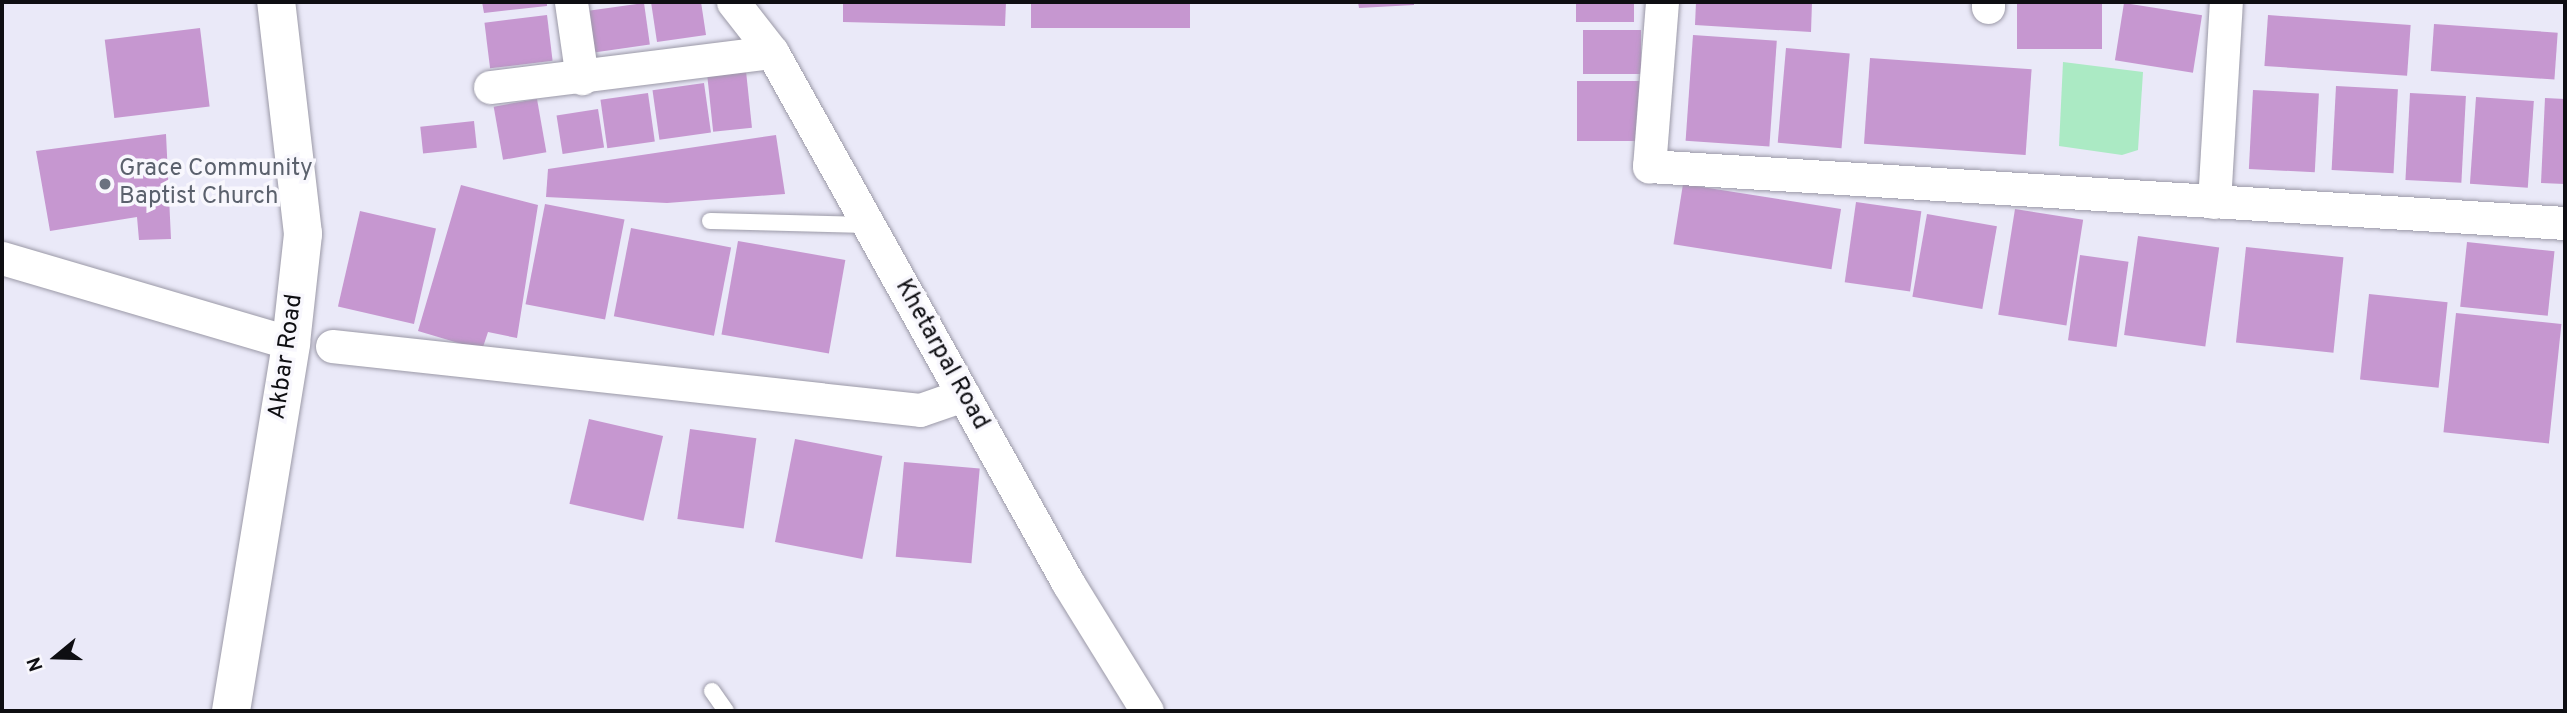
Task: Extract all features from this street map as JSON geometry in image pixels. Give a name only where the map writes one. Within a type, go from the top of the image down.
[{"type":"street","name":"Akbar Road","points":[[232,711],[291,343],[303,234],[276,2]]},
{"type":"street","points":[[571,2],[582,78]]},
{"type":"street","name":"Khetarpal Road","points":[[733,2],[772,51],[1068,583],[1147,711]]},
{"type":"street","points":[[1662,2],[1649,166],[2565,223]]},
{"type":"street","points":[[2214,202],[2226,2]]},
{"type":"street","points":[[489,86],[582,78],[772,51]]},
{"type":"street","points":[[2,258],[291,343]]},
{"type":"street","points":[[332,346],[920,410],[963,395]]},
{"type":"lane","points":[[710,221],[868,225]]},
{"type":"lane","points":[[712,691],[726,711]]},
{"type":"green space","points":[[2063,62],[2143,72],[2138,150],[2122,155],[2059,146]]},
{"type":"building","points":[[482,2],[547,2],[547,6],[484,13]]},
{"type":"building","points":[[651,2],[701,2],[706,35],[657,42]]},
{"type":"building","points":[[843,2],[1006,2],[1005,26],[843,22]]},
{"type":"building","points":[[1031,2],[1190,2],[1190,28],[1031,28]]},
{"type":"building","points":[[1358,2],[1414,2],[1414,5],[1359,8]]},
{"type":"building","points":[[1576,2],[1634,2],[1634,22],[1576,22]]},
{"type":"building","points":[[1696,2],[1812,2],[1811,32],[1695,25]]},
{"type":"building","points":[[2017,2],[2102,2],[2102,49],[2017,49]]},
{"type":"building","points":[[644,3],[650,45],[592,53],[587,11]]},
{"type":"building","points":[[2124,3],[2202,15],[2193,73],[2115,60]]},
{"type":"building","points":[[547,15],[553,61],[490,68],[484,23]]},
{"type":"building","points":[[2268,15],[2411,25],[2407,76],[2264,66]]},
{"type":"building","points":[[2434,24],[2558,33],[2554,80],[2431,71]]},
{"type":"building","points":[[200,28],[210,106],[114,118],[105,40]]},
{"type":"building","points":[[1583,30],[1641,30],[1641,74],[1583,74]]},
{"type":"building","points":[[1693,35],[1777,41],[1769,147],[1686,141]]},
{"type":"building","points":[[1786,48],[1850,54],[1841,148],[1778,143]]},
{"type":"building","points":[[1870,58],[2032,69],[2026,155],[1864,144]]},
{"type":"building","points":[[746,71],[752,128],[713,132],[707,75]]},
{"type":"building","points":[[1577,81],[1640,81],[1640,141],[1577,141]]},
{"type":"building","points":[[704,83],[711,133],[659,140],[653,90]]},
{"type":"building","points":[[2336,86],[2398,89],[2394,173],[2332,170]]},
{"type":"building","points":[[2253,90],[2319,93],[2315,172],[2249,169]]},
{"type":"building","points":[[648,93],[655,142],[607,148],[600,100]]},
{"type":"building","points":[[2410,93],[2466,96],[2461,183],[2405,180]]},
{"type":"building","points":[[2476,97],[2534,101],[2528,188],[2470,184]]},
{"type":"building","points":[[2545,98],[2565,99],[2565,184],[2541,183]]},
{"type":"building","points":[[537,99],[546,152],[503,160],[494,107]]},
{"type":"building","points":[[598,109],[604,148],[563,154],[557,116]]},
{"type":"building","points":[[474,121],[477,148],[423,153],[420,127]]},
{"type":"building","name":"Grace Community Baptist Church","points":[[166,134],[171,239],[139,240],[137,217],[50,231],[36,151]]},
{"type":"building","points":[[776,135],[785,194],[667,203],[546,197],[548,169]]},
{"type":"building","points":[[1683,184],[1841,209],[1831,269],[1673,244]]},
{"type":"building","points":[[461,185],[538,205],[517,338],[488,332],[482,350],[418,331]]},
{"type":"building","points":[[1856,202],[1921,211],[1910,291],[1845,282]]},
{"type":"building","points":[[545,204],[625,219],[605,320],[526,304]]},
{"type":"building","points":[[2015,209],[2083,220],[2066,325],[1998,315]]},
{"type":"building","points":[[360,211],[436,229],[414,324],[338,306]]},
{"type":"building","points":[[1927,214],[1997,226],[1982,309],[1912,297]]},
{"type":"building","points":[[631,228],[731,247],[714,336],[614,316]]},
{"type":"building","points":[[2138,236],[2219,247],[2205,346],[2124,335]]},
{"type":"building","points":[[738,241],[845,260],[829,353],[722,335]]},
{"type":"building","points":[[2467,242],[2555,251],[2548,316],[2460,307]]},
{"type":"building","points":[[2246,247],[2343,257],[2333,353],[2236,342]]},
{"type":"building","points":[[2080,255],[2129,262],[2117,347],[2068,340]]},
{"type":"building","points":[[2369,294],[2448,302],[2439,388],[2360,380]]},
{"type":"building","points":[[2456,313],[2561,324],[2549,443],[2443,432]]},
{"type":"building","points":[[589,419],[663,436],[643,521],[569,504]]},
{"type":"building","points":[[690,429],[756,438],[744,528],[677,519]]},
{"type":"building","points":[[795,439],[882,456],[862,559],[775,542]]},
{"type":"building","points":[[904,462],[980,469],[971,563],[896,557]]},
{"type":"place","name":"Grace Community Baptist Church","points":[[105,184]]}]
